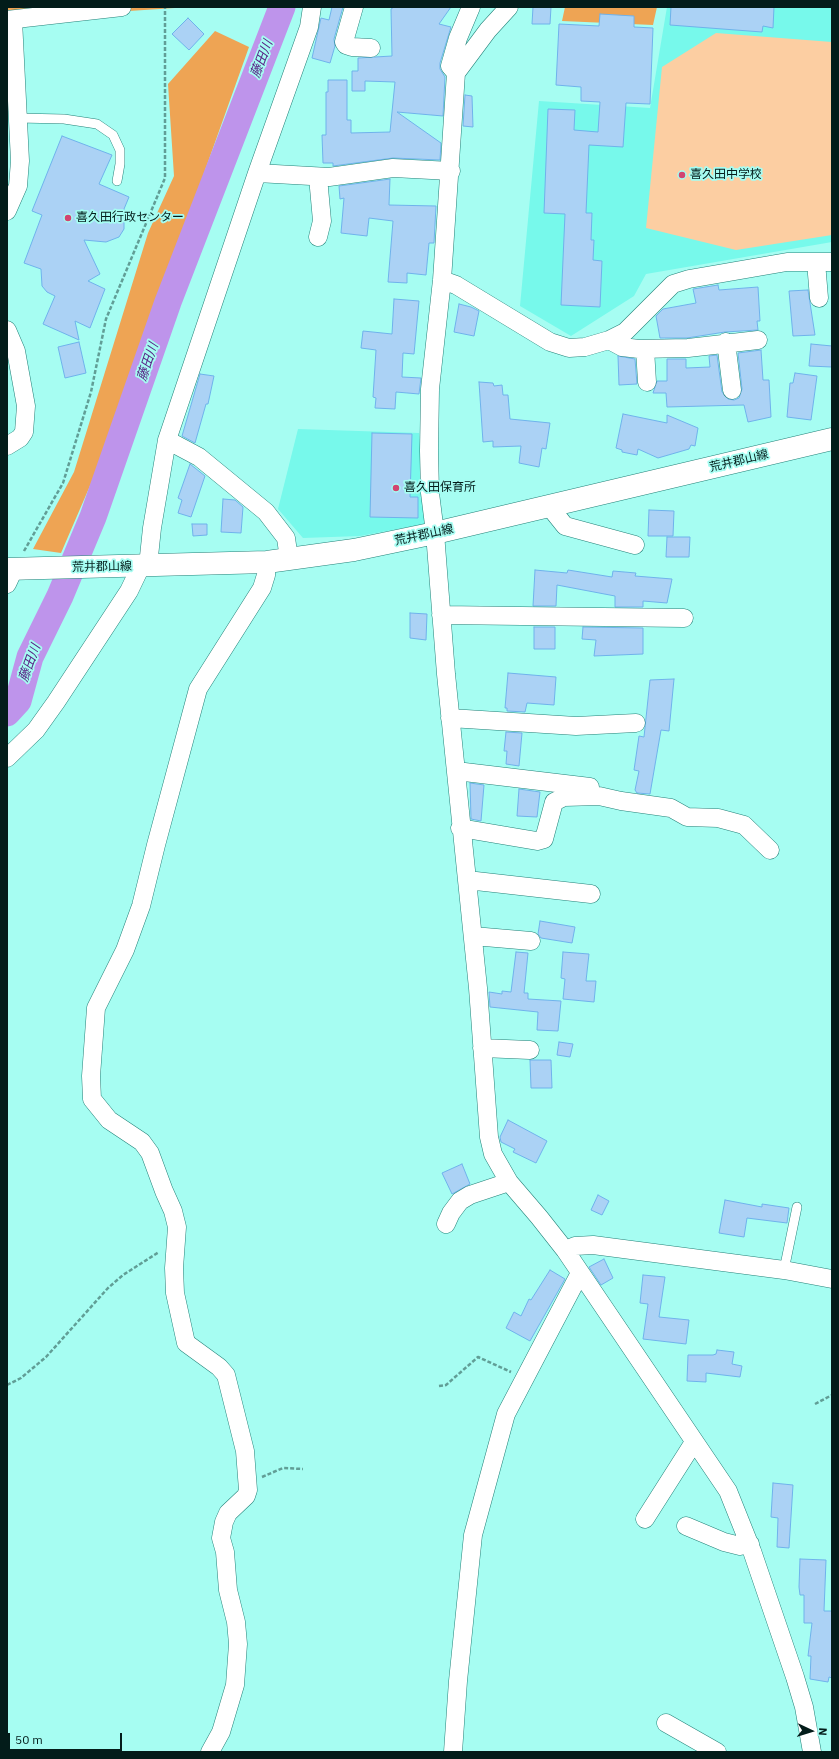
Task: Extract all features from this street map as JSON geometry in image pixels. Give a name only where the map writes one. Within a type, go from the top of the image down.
[{"type":"main road","name":"荒井郡山線","points":[[15,572],[267,562],[354,550],[435,533],[832,439]]},
{"type":"street","points":[[7,210],[15,194],[19,171],[18,118],[10,20],[122,7]]},
{"type":"street","points":[[7,758],[36,730],[56,702],[125,597],[138,566],[152,528],[167,440],[257,173],[309,27],[312,7]]},
{"type":"street","points":[[354,7],[344,42],[346,45],[352,47],[371,48]]},
{"type":"street","points":[[456,73],[450,66],[458,38],[471,7]]},
{"type":"street","points":[[509,7],[488,30],[456,73],[451,170],[442,280],[430,389],[430,493],[435,533],[460,828],[467,880],[489,1137],[493,1154],[509,1182],[539,1217],[564,1250],[728,1491],[750,1544],[795,1677],[804,1707],[812,1752]]},
{"type":"street","points":[[257,173],[342,177],[393,168],[451,170]]},
{"type":"street","points":[[318,177],[322,221],[318,237]]},
{"type":"street","points":[[442,280],[456,285],[550,342],[569,348],[585,347],[609,340],[626,332],[673,284],[690,278],[787,262],[824,262],[819,298]]},
{"type":"street","points":[[7,330],[16,351],[26,406],[24,432],[20,438],[7,446]]},
{"type":"street","points":[[609,340],[622,347],[645,349],[688,348],[726,342],[758,340]]},
{"type":"street","points":[[726,342],[732,390]]},
{"type":"street","points":[[645,349],[647,382]]},
{"type":"street","points":[[167,440],[199,457],[266,512],[286,538],[289,559]]},
{"type":"street","points":[[549,506],[565,526],[635,545]]},
{"type":"street","points":[[210,1752],[221,1732],[232,1699],[237,1664],[236,1622],[228,1590],[225,1552],[221,1538],[224,1522],[228,1513],[246,1496],[249,1483],[245,1451],[226,1375],[219,1367],[186,1343],[175,1293],[174,1242],[177,1227],[173,1210],[164,1191],[150,1153],[142,1142],[109,1120],[92,1099],[91,1076],[96,1008],[125,950],[142,906],[156,844],[198,689],[262,588],[266,575],[267,562]]},
{"type":"street","points":[[441,615],[684,618]]},
{"type":"street","points":[[450,718],[576,726],[636,723]]},
{"type":"street","points":[[456,771],[604,788]]},
{"type":"street","points":[[460,828],[537,841],[544,839],[554,802],[564,797],[599,796],[621,801],[670,808],[687,817],[718,818],[744,825],[770,850]]},
{"type":"street","points":[[467,880],[591,894]]},
{"type":"street","points":[[472,936],[531,941]]},
{"type":"street","points":[[482,1048],[530,1050]]},
{"type":"street","points":[[446,1224],[451,1213],[460,1201],[470,1195],[509,1182]]},
{"type":"street","points":[[564,1250],[575,1246],[593,1245],[784,1270],[832,1279]]},
{"type":"street","points":[[453,1752],[458,1681],[473,1535],[506,1414],[580,1273]]},
{"type":"street","points":[[646,1519],[694,1442]]},
{"type":"street","points":[[686,1526],[724,1542],[740,1546],[750,1544]]},
{"type":"street","points":[[666,1723],[717,1752]]},
{"type":"lane","points":[[18,118],[64,118],[97,124],[113,135],[120,150],[120,164],[117,181]]},
{"type":"lane","points":[[784,1270],[797,1207]]},
{"type":"path","points":[[15,572],[63,483],[91,392],[106,319],[165,178],[165,7]]},
{"type":"path","points":[[7,1386],[21,1378],[46,1357],[108,1288],[123,1274],[174,1242]]},
{"type":"path","points":[[439,1386],[446,1385],[478,1357],[524,1379]]},
{"type":"path","points":[[815,1404],[832,1395]]},
{"type":"path","points":[[249,1483],[283,1468],[303,1469]]},
{"type":"shaded area","points":[[7,7],[190,7],[7,19]]},
{"type":"shaded area","points":[[565,7],[657,7],[653,25],[562,21]]},
{"type":"shaded area","name":"喜久田中学校","points":[[667,7],[832,7],[832,242],[646,274],[634,296],[571,336],[520,306],[539,101],[650,108]]},
{"type":"shaded area","points":[[215,31],[249,47],[105,451],[61,553],[33,549],[74,472],[148,233],[174,176],[168,84]]},
{"type":"shaded area","points":[[716,33],[832,42],[832,235],[736,250],[646,228],[662,67]]},
{"type":"shaded area","points":[[298,429],[419,433],[425,524],[360,536],[303,538],[278,509]]},
{"type":"building","points":[[332,7],[343,7],[334,39],[335,46],[330,63],[312,58],[321,18],[329,20]]},
{"type":"building","points":[[394,7],[451,7],[439,24],[451,27],[440,63],[440,69],[445,77],[443,116],[397,112],[441,143],[440,160],[393,158],[333,166],[333,163],[323,163],[322,135],[326,135],[326,92],[328,92],[328,80],[347,80],[347,120],[351,120],[351,133],[390,132],[395,82],[365,81],[365,91],[352,91],[352,71],[358,71],[358,58],[392,56],[391,9]]},
{"type":"building","points":[[533,7],[551,7],[550,24],[532,24]]},
{"type":"building","points":[[671,7],[774,7],[773,28],[763,26],[762,32],[670,25]]},
{"type":"building","points":[[600,14],[634,16],[634,27],[653,28],[650,104],[626,103],[623,147],[589,145],[586,213],[592,213],[591,240],[594,240],[593,260],[602,261],[600,307],[561,305],[565,214],[544,213],[548,109],[575,110],[574,130],[598,132],[600,102],[581,101],[581,87],[556,85],[559,24],[599,26]]},
{"type":"building","points":[[188,18],[204,34],[189,50],[172,34]]},
{"type":"building","points":[[465,95],[472,96],[473,127],[463,126]]},
{"type":"building","points":[[62,136],[112,155],[99,184],[129,197],[124,209],[124,229],[119,237],[106,242],[84,240],[100,274],[88,281],[105,289],[90,328],[75,321],[79,340],[43,324],[55,296],[47,292],[42,286],[41,269],[24,263],[42,215],[32,211]]},
{"type":"building","points":[[390,179],[389,205],[436,206],[434,243],[429,243],[426,275],[407,273],[407,283],[388,282],[393,221],[369,218],[367,236],[341,233],[344,198],[340,199],[339,186]]},
{"type":"building","points":[[718,285],[719,290],[758,287],[760,321],[757,321],[758,330],[725,332],[687,338],[660,338],[656,316],[663,309],[696,303],[693,289]]},
{"type":"building","points":[[808,290],[815,335],[793,336],[789,291]]},
{"type":"building","points":[[394,299],[419,301],[414,354],[403,353],[402,377],[421,378],[419,394],[396,392],[395,409],[375,408],[376,398],[373,397],[376,350],[361,348],[363,331],[392,334]]},
{"type":"building","points":[[459,304],[479,311],[474,336],[454,332]]},
{"type":"building","points":[[79,342],[86,373],[65,378],[58,347]]},
{"type":"building","points":[[811,344],[832,346],[832,367],[809,366]]},
{"type":"building","points":[[761,350],[763,380],[769,380],[771,417],[748,422],[744,405],[667,407],[666,393],[653,393],[657,381],[667,381],[667,359],[686,359],[686,368],[710,367],[709,356],[717,355],[722,392],[728,399],[734,400],[739,398],[742,389],[738,353]]},
{"type":"building","points":[[618,356],[635,359],[637,384],[619,385]]},
{"type":"building","points":[[795,373],[817,376],[811,420],[787,417],[790,383],[793,383]]},
{"type":"building","points":[[200,374],[214,376],[208,404],[206,404],[195,443],[182,436]]},
{"type":"building","points":[[479,382],[493,383],[494,386],[502,385],[503,395],[508,395],[510,419],[550,423],[546,449],[542,448],[539,467],[519,463],[521,446],[493,447],[493,441],[483,442]]},
{"type":"building","points":[[623,414],[667,423],[667,415],[698,428],[695,446],[691,445],[689,449],[658,458],[638,449],[637,455],[622,452],[622,450],[616,448]]},
{"type":"building","points":[[372,433],[412,434],[410,497],[418,497],[418,518],[370,517]]},
{"type":"building","points":[[190,464],[205,476],[191,517],[178,513],[182,500],[178,498]]},
{"type":"building","points":[[223,499],[235,500],[243,507],[241,533],[221,532]]},
{"type":"building","points":[[649,510],[674,511],[673,536],[648,536]]},
{"type":"building","points":[[192,524],[207,524],[207,535],[193,536]]},
{"type":"building","points":[[667,537],[690,537],[689,557],[666,557]]},
{"type":"building","points":[[535,570],[567,573],[568,570],[612,577],[613,571],[636,573],[635,576],[672,579],[667,603],[643,601],[643,607],[615,607],[615,596],[557,585],[556,606],[533,606]]},
{"type":"building","points":[[410,613],[427,614],[426,640],[410,638]]},
{"type":"building","points":[[534,627],[555,627],[555,649],[534,649]]},
{"type":"building","points":[[583,627],[643,628],[643,654],[594,656],[596,640],[582,639]]},
{"type":"building","points":[[508,673],[556,677],[554,705],[527,703],[525,712],[507,711],[507,708],[505,708]]},
{"type":"building","points":[[674,679],[669,731],[661,730],[650,794],[637,793],[635,790],[639,771],[634,770],[639,736],[644,737],[650,680]]},
{"type":"building","points":[[506,732],[522,733],[519,766],[506,764],[507,751],[504,751]]},
{"type":"building","points":[[470,783],[484,785],[481,821],[471,819]]},
{"type":"building","points":[[519,789],[540,792],[537,817],[517,816]]},
{"type":"building","points":[[540,921],[575,927],[572,943],[541,938],[538,934]]},
{"type":"building","points":[[516,952],[528,953],[524,993],[528,993],[528,999],[561,1001],[558,1031],[537,1030],[538,1012],[490,1007],[489,992],[502,994],[502,991],[511,992]]},
{"type":"building","points":[[563,952],[589,954],[586,981],[596,981],[594,1002],[563,999],[565,979],[561,978]]},
{"type":"building","points":[[559,1042],[573,1044],[570,1057],[557,1055]]},
{"type":"building","points":[[530,1060],[551,1060],[552,1088],[531,1088]]},
{"type":"building","points":[[508,1120],[547,1141],[536,1163],[513,1152],[515,1149],[501,1142],[500,1137]]},
{"type":"building","points":[[462,1164],[470,1184],[452,1194],[442,1173]]},
{"type":"building","points":[[598,1195],[609,1201],[602,1215],[591,1210]]},
{"type":"building","points":[[725,1200],[762,1207],[762,1204],[789,1208],[787,1223],[747,1218],[744,1237],[719,1233]]},
{"type":"building","points":[[604,1259],[613,1278],[601,1285],[589,1267]]},
{"type":"building","points":[[550,1270],[565,1279],[530,1341],[506,1328],[514,1312],[521,1316],[529,1299],[531,1300]]},
{"type":"building","points":[[643,1275],[665,1277],[659,1317],[689,1320],[686,1344],[643,1339],[648,1304],[640,1303]]},
{"type":"building","points":[[717,1350],[734,1352],[732,1364],[742,1366],[740,1377],[706,1373],[706,1382],[687,1381],[688,1355],[713,1355],[716,1354]]},
{"type":"building","points":[[773,1483],[793,1485],[789,1548],[777,1547],[778,1518],[771,1517]]},
{"type":"building","points":[[800,1559],[826,1560],[824,1611],[832,1611],[832,1678],[829,1677],[828,1682],[810,1679],[811,1656],[808,1656],[812,1623],[804,1623],[804,1595],[800,1595],[799,1587]]},
{"type":"waterway","name":"藤田川","points":[[7,713],[18,701],[30,657],[60,596],[93,517],[168,302],[282,7]]},
{"type":"place","name":"喜久田中学校","points":[[682,175]]},
{"type":"place","name":"喜久田行政センター","points":[[68,218]]},
{"type":"place","name":"喜久田保育所","points":[[396,488]]}]
